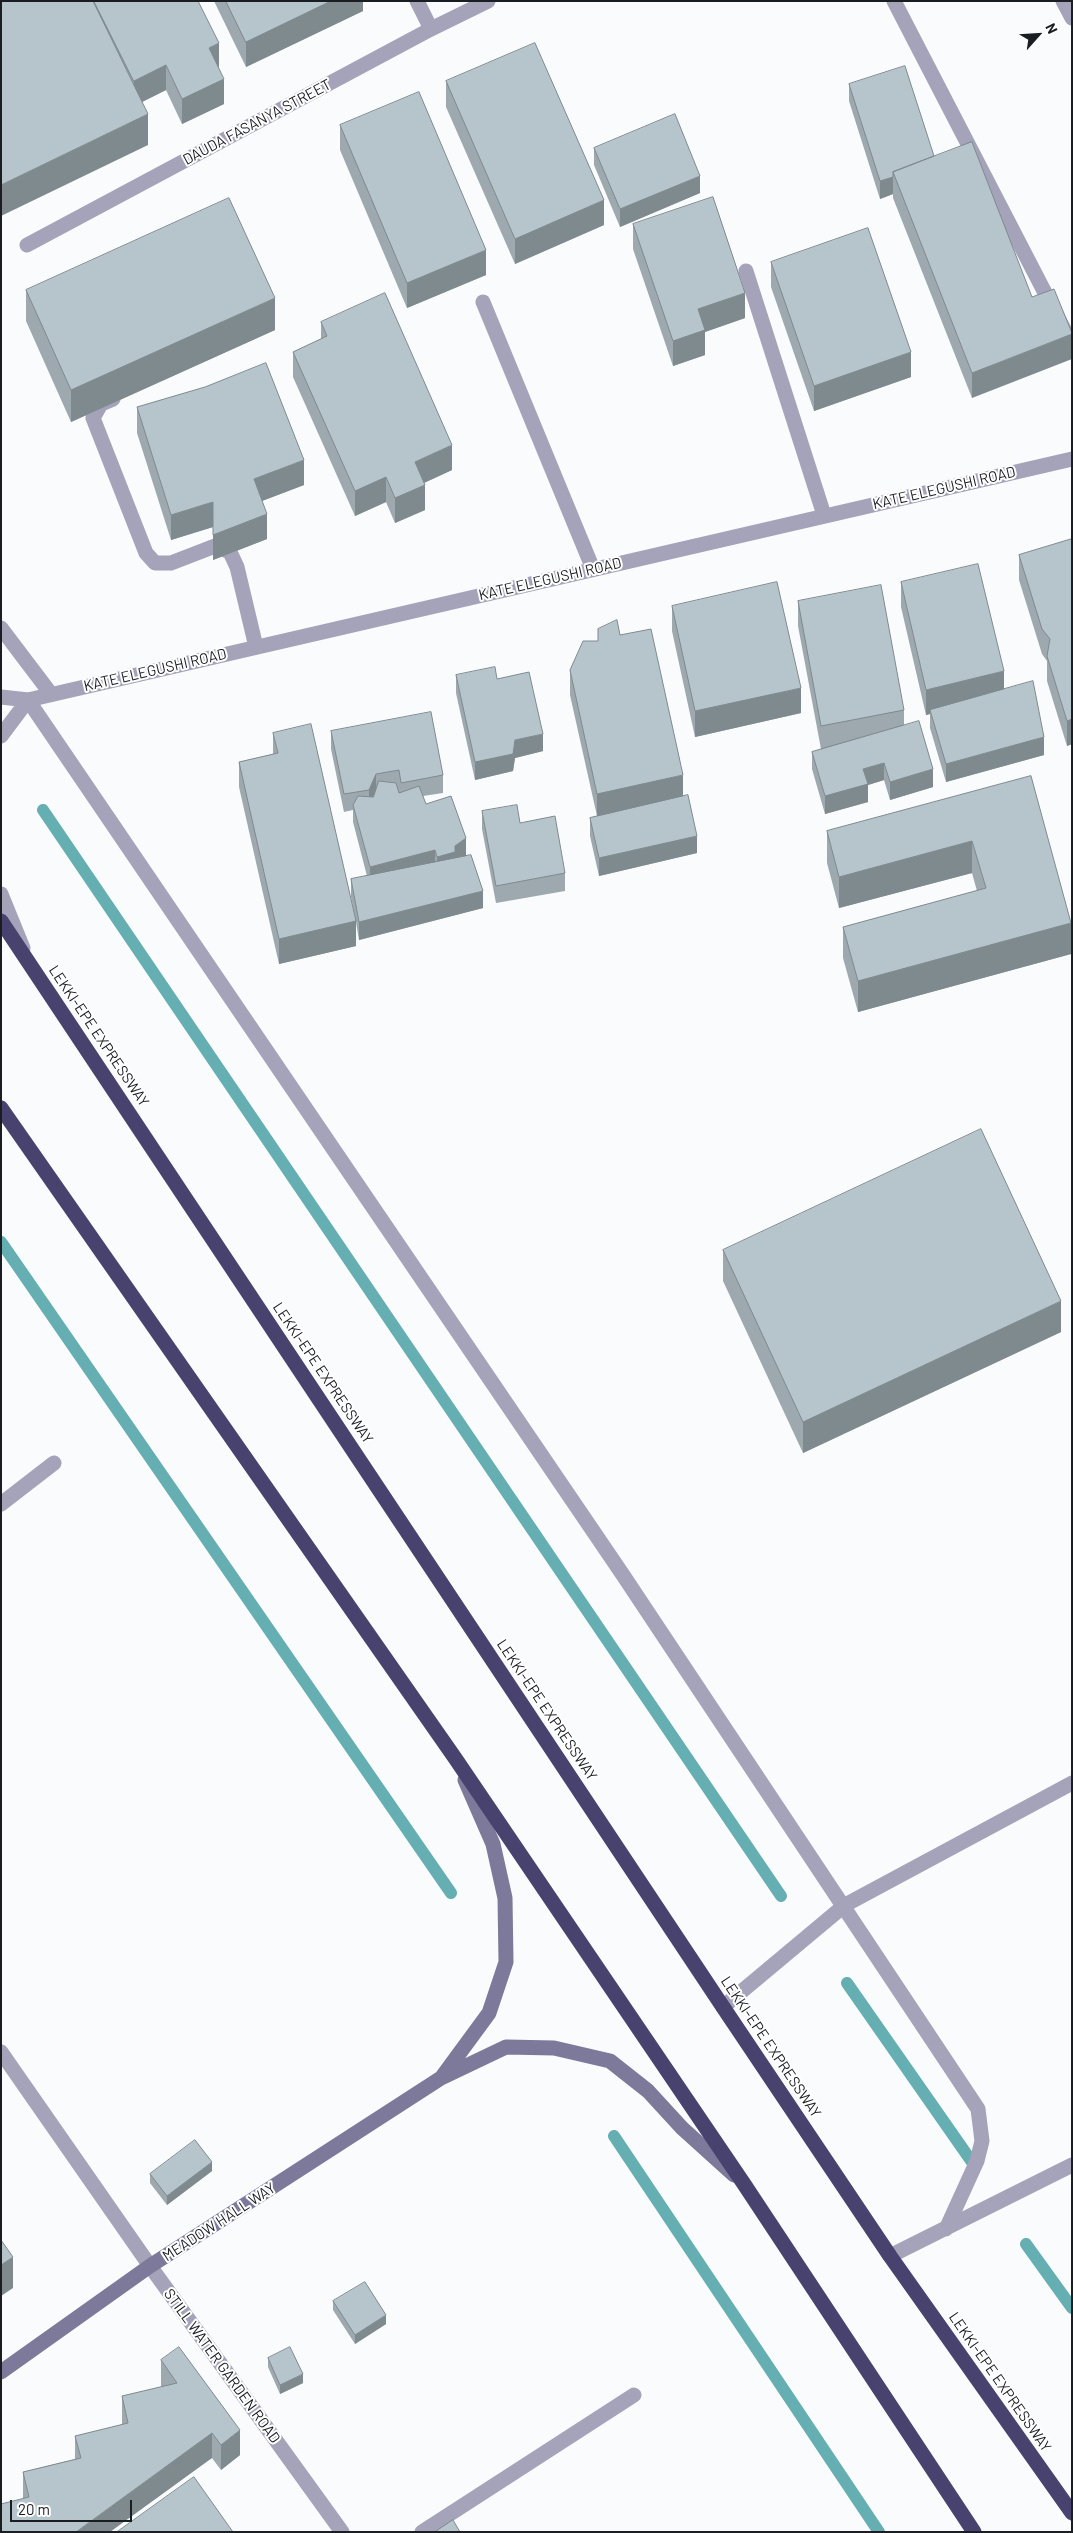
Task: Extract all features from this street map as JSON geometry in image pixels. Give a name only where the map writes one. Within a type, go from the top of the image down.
[{"type":"highway","name":"LEKKI-EPE EXPRESSWAY","points":[[1,921],[890,2256],[1072,2513]]},
{"type":"highway","points":[[1,1108],[455,1758],[744,2184],[974,2532]]},
{"type":"street","points":[[417,1],[431,29]]},
{"type":"street","name":"DAUDA FASANYA STREET","points":[[28,245],[431,29],[488,1]]},
{"type":"street","points":[[894,1],[1072,346]]},
{"type":"street","points":[[1062,1],[1072,18]]},
{"type":"street","points":[[746,271],[824,515]]},
{"type":"street","points":[[483,302],[594,570]]},
{"type":"street","points":[[128,392],[101,404],[93,418],[146,553],[155,563],[171,563],[215,546],[230,552],[237,566],[256,647]]},
{"type":"street","name":"KATE ELEGUSHI ROAD","points":[[1,697],[28,700],[594,570],[824,515],[1072,460]]},
{"type":"street","points":[[1,628],[51,694]]},
{"type":"street","points":[[1,736],[28,700],[607,1550],[845,1905],[978,2109],[982,2141],[977,2161],[946,2228]]},
{"type":"street","points":[[1,894],[29,961]]},
{"type":"street","points":[[1,1504],[54,1463]]},
{"type":"street","points":[[441,2078],[489,2013],[506,1962],[505,1898],[493,1844],[455,1758]]},
{"type":"street","points":[[723,2007],[845,1905],[1072,1782]]},
{"type":"street","points":[[441,2078],[506,2046],[554,2048],[610,2061],[648,2091],[682,2128],[744,2184]]},
{"type":"street","name":"STILL WATER GARDEN ROAD","points":[[1,2052],[150,2266],[342,2532]]},
{"type":"street","name":"MEADOW HALL WAY","points":[[1,2372],[150,2266],[441,2078]]},
{"type":"street","points":[[890,2256],[1072,2165]]},
{"type":"street","points":[[422,2532],[634,2395]]},
{"type":"building","points":[[1,1],[93,1],[148,114],[1,185]]},
{"type":"building","points":[[94,1],[198,1],[219,43],[209,48],[224,79],[182,99],[166,65],[134,81]]},
{"type":"building","points":[[226,1],[331,1],[246,42]]},
{"type":"building","points":[[535,43],[604,200],[515,239],[446,81]]},
{"type":"building","points":[[905,66],[934,156],[893,172],[893,177],[880,181],[849,84]]},
{"type":"building","points":[[419,92],[486,250],[407,283],[340,125]]},
{"type":"building","points":[[675,114],[700,176],[620,209],[594,148]]},
{"type":"building","points":[[972,142],[1032,297],[1054,289],[1072,334],[972,373],[893,172]]},
{"type":"building","points":[[713,197],[745,293],[698,309],[705,330],[673,341],[633,224]]},
{"type":"building","points":[[229,198],[275,298],[71,390],[26,290]]},
{"type":"building","points":[[868,228],[911,352],[814,386],[771,262]]},
{"type":"building","points":[[385,293],[452,445],[415,462],[425,485],[395,498],[386,477],[355,491],[293,352],[327,336],[321,322]]},
{"type":"building","points":[[266,363],[304,460],[254,479],[267,514],[213,535],[213,502],[171,515],[137,407],[205,387]]},
{"type":"building","points":[[1072,539],[1072,719],[1067,721],[1047,656],[1050,639],[1042,629],[1019,555]]},
{"type":"building","points":[[978,564],[1004,671],[926,690],[901,582]]},
{"type":"building","points":[[777,582],[801,688],[695,711],[672,606]]},
{"type":"building","points":[[881,585],[904,710],[821,726],[798,601]]},
{"type":"building","points":[[617,620],[620,635],[651,629],[683,775],[597,794],[570,670],[583,641],[598,641],[598,629]]},
{"type":"building","points":[[495,667],[497,679],[529,672],[543,734],[515,740],[513,754],[475,762],[456,675]]},
{"type":"building","points":[[1033,681],[1044,737],[946,764],[930,710]]},
{"type":"building","points":[[431,712],[443,775],[401,783],[399,770],[376,774],[369,790],[344,794],[331,731]]},
{"type":"building","points":[[919,721],[933,769],[890,782],[884,763],[863,769],[868,784],[825,796],[812,752]]},
{"type":"building","points":[[311,724],[356,921],[279,939],[239,762],[278,753],[273,733]]},
{"type":"building","points":[[1031,776],[1071,923],[858,981],[843,927],[986,888],[972,841],[839,877],[827,831]]},
{"type":"building","points":[[379,781],[396,783],[399,793],[419,786],[426,804],[451,796],[466,838],[455,846],[455,852],[437,857],[435,850],[370,867],[353,805],[358,796],[373,797]]},
{"type":"building","points":[[688,795],[697,836],[599,858],[590,818]]},
{"type":"building","points":[[517,805],[520,823],[555,816],[565,873],[496,886],[482,811]]},
{"type":"building","points":[[471,855],[483,891],[359,922],[351,879]]},
{"type":"building","points":[[981,1129],[1061,1301],[803,1422],[723,1250]]},
{"type":"building","points":[[195,2140],[212,2162],[167,2196],[150,2174]]},
{"type":"building","points":[[1,2240],[13,2257],[1,2265]]},
{"type":"building","points":[[365,2282],[386,2315],[355,2335],[333,2301]]},
{"type":"building","points":[[179,2347],[240,2430],[221,2445],[212,2433],[76,2532],[1,2532],[1,2504],[29,2497],[23,2472],[81,2458],[75,2436],[128,2423],[122,2396],[177,2383],[161,2360]]},
{"type":"building","points":[[290,2347],[303,2374],[280,2385],[268,2358]]},
{"type":"building","points":[[194,2477],[233,2532],[117,2532]]},
{"type":"building","points":[[453,2520],[460,2532],[435,2532]]},
{"type":"waterway","points":[[43,810],[781,1896]]},
{"type":"waterway","points":[[1,1242],[451,1893]]},
{"type":"waterway","points":[[847,1983],[972,2162]]},
{"type":"waterway","points":[[614,2136],[879,2532]]},
{"type":"waterway","points":[[1026,2244],[1072,2308]]}]
